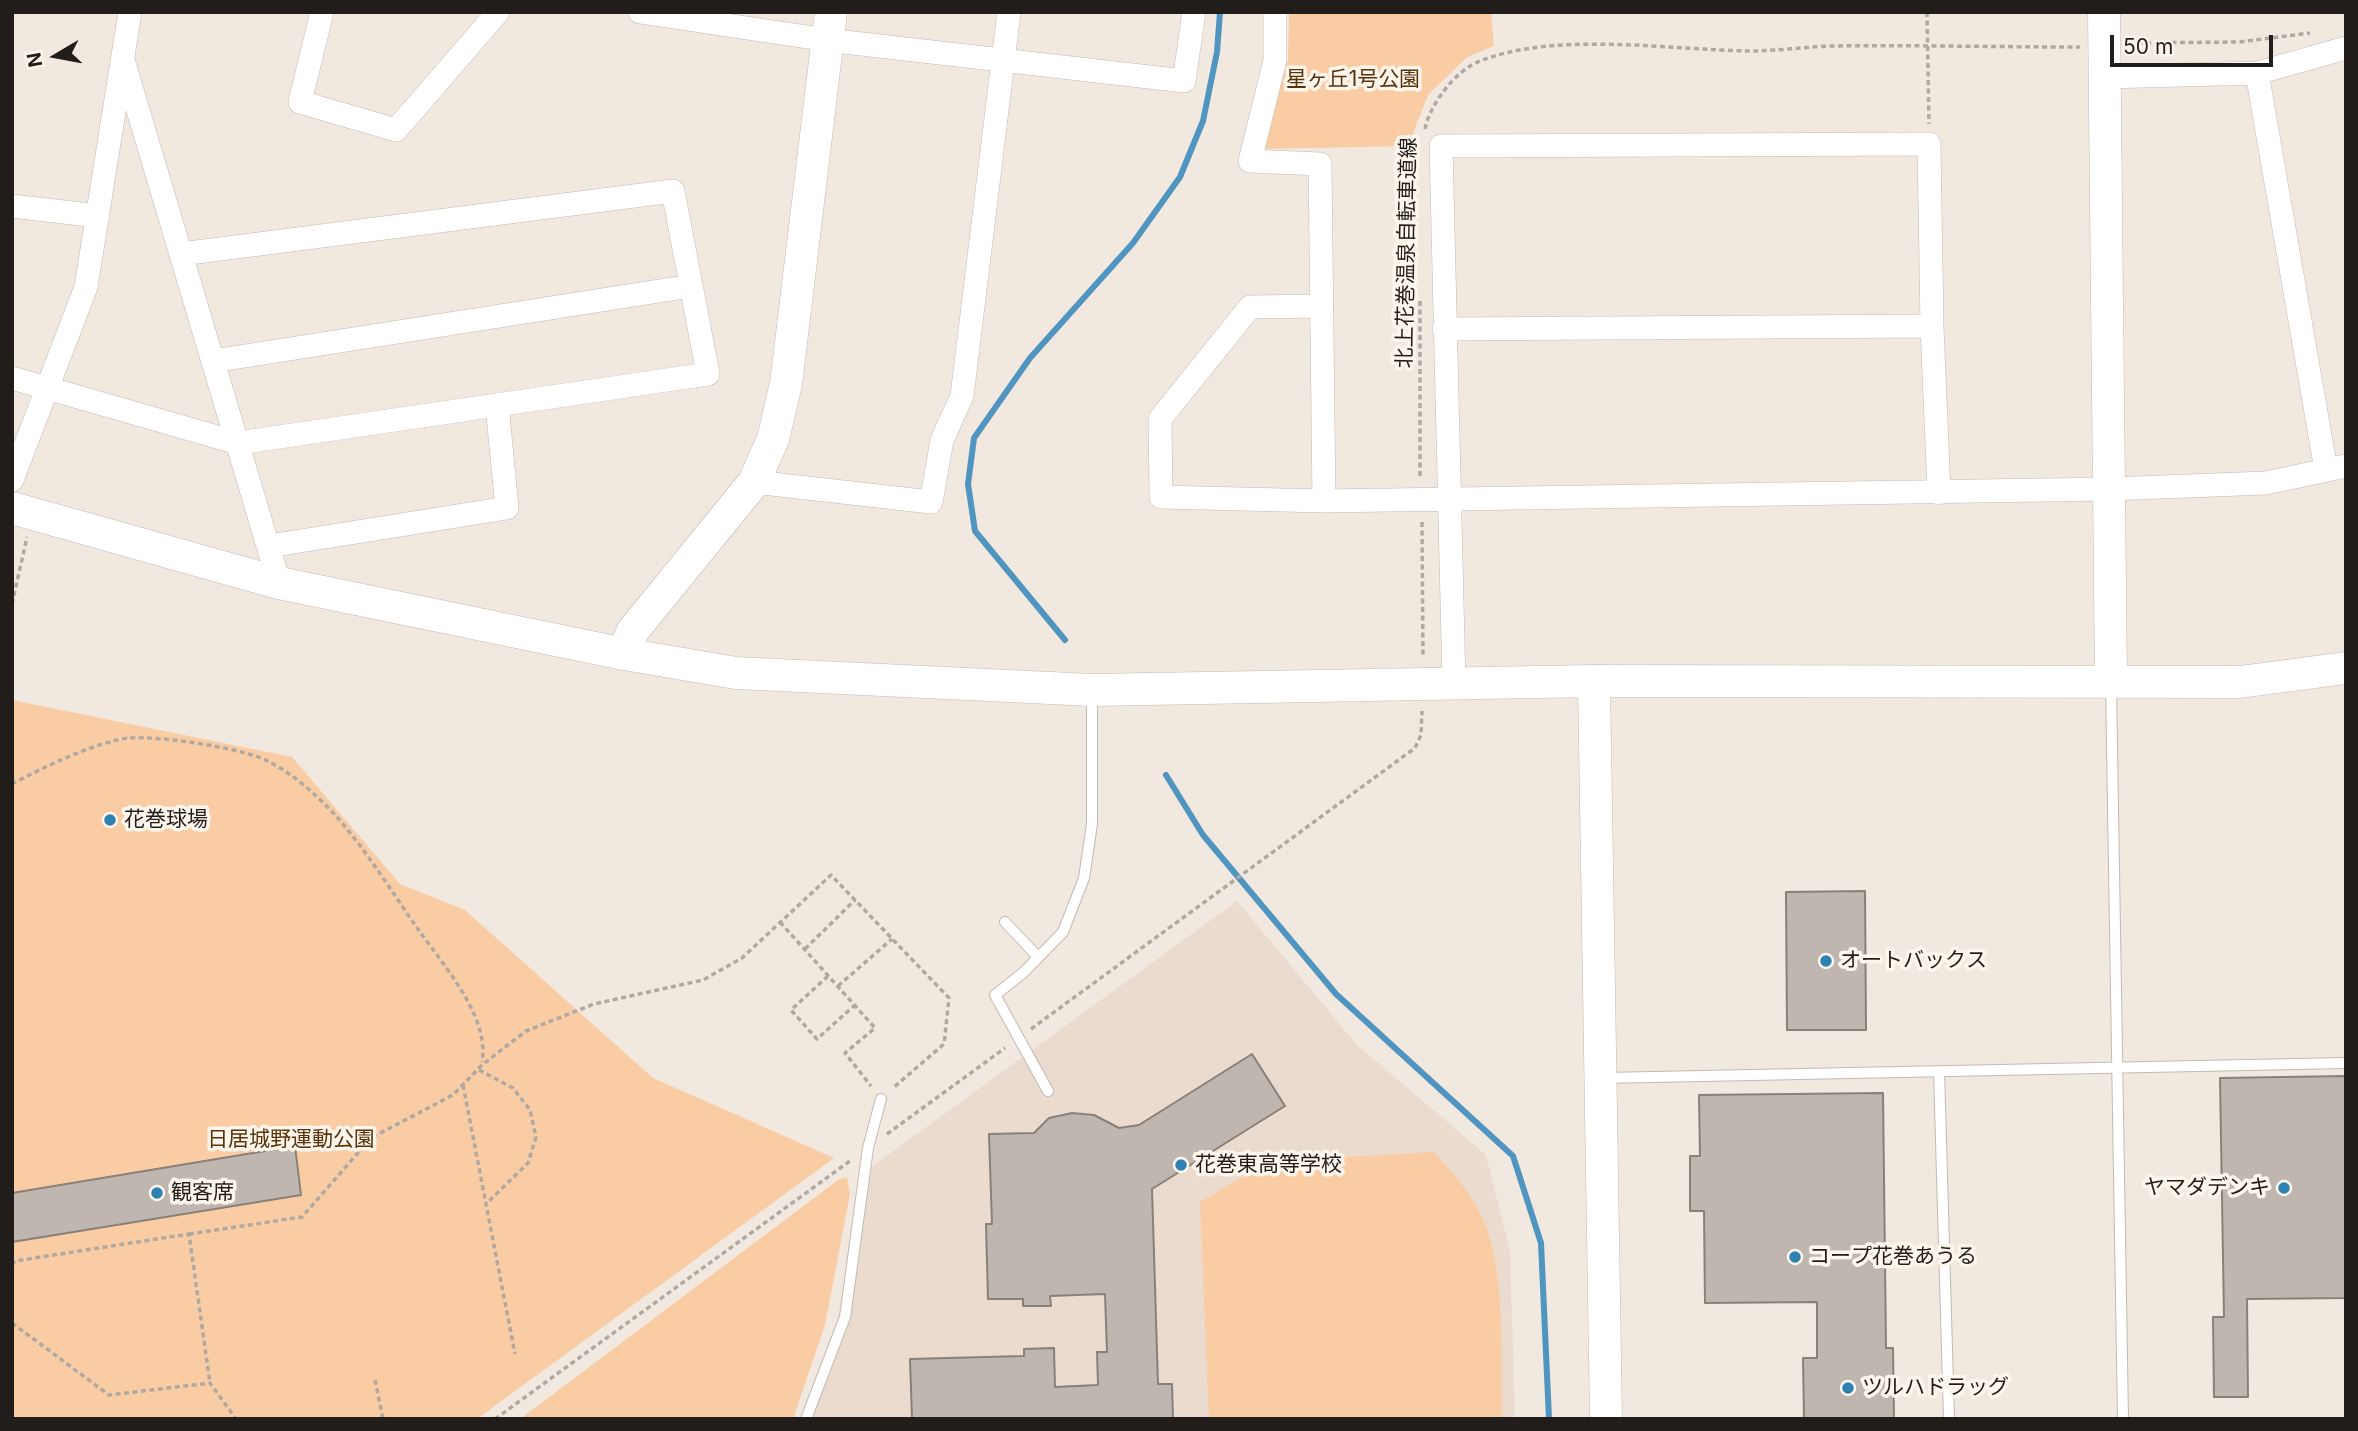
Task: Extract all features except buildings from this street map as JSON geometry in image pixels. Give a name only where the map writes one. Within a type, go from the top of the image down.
[{"type":"street","points":[[12,480],[86,287],[130,12]]},
{"type":"street","points":[[321,12],[300,102],[396,130],[498,12]]},
{"type":"street","points":[[640,12],[829,26],[1004,60],[1184,81],[1194,12]]},
{"type":"street","points":[[754,482],[931,502],[942,440],[962,396],[1009,12]]},
{"type":"street","points":[[1275,12],[1275,61],[1250,161],[1320,164],[1324,501]]},
{"type":"street","points":[[2104,12],[2111,681]]},
{"type":"street","points":[[624,654],[632,632],[754,482],[773,439],[786,384],[829,26]]},
{"type":"street","points":[[2105,77],[2257,73],[2346,48]]},
{"type":"street","points":[[123,60],[279,583]]},
{"type":"street","points":[[1321,306],[1250,307],[1160,419],[1161,497],[1324,501],[1448,500],[2109,489],[2266,483],[2336,468],[2257,73]]},
{"type":"street","points":[[1438,684],[1448,500],[1441,146],[1929,144],[1932,326],[1939,493]]},
{"type":"street","points":[[12,377],[238,443],[708,374],[673,191],[181,254]]},
{"type":"street","points":[[12,206],[98,216]]},
{"type":"street","points":[[213,361],[691,286]]},
{"type":"street","points":[[1444,329],[1932,326]]},
{"type":"street","points":[[269,546],[507,508],[497,405]]},
{"type":"street","points":[[22,511],[279,583],[624,654],[750,674],[1092,690],[1594,681],[2240,682],[2346,668]]},
{"type":"street","points":[[1594,681],[1606,1419]]},
{"type":"lane","points":[[2111,681],[2123,1419]]},
{"type":"lane","points":[[1048,1091],[995,995],[1063,932],[1084,878],[1092,824],[1092,690]]},
{"type":"lane","points":[[1005,922],[1038,957]]},
{"type":"lane","points":[[1601,1078],[2346,1063]]},
{"type":"lane","points":[[1939,1071],[1949,1419]]},
{"type":"lane","points":[[806,1419],[845,1317],[868,1148],[881,1098]]},
{"type":"path","points":[[1927,12],[1929,144]]},
{"type":"path","name":"北上花巻温泉自転車道線","points":[[1424,136],[1426,124],[1440,97],[1457,77],[1477,62],[1508,52],[1544,47],[1618,46],[1751,51],[1826,46],[2081,47],[2239,42],[2277,39],[2322,30]]},
{"type":"path","name":"北上花巻温泉自転車道線","points":[[1211,897],[1415,748],[1421,735],[1438,684],[1421,500],[1420,293]]},
{"type":"path","points":[[12,604],[22,511]]},
{"type":"path","points":[[12,784],[76,755],[129,738],[182,741],[260,758],[294,778],[336,816],[470,1007],[485,1045],[482,1065]]},
{"type":"path","points":[[12,1265],[15,1261],[302,1217],[371,1138],[453,1096],[482,1065],[526,1031],[594,1004],[703,980],[742,958],[780,922],[831,875],[949,998],[944,1044],[881,1098],[845,1053],[875,1028],[780,922]]},
{"type":"path","points":[[805,949],[855,900]]},
{"type":"path","points":[[838,986],[893,938]]},
{"type":"path","points":[[828,975],[790,1010],[817,1039],[855,1005]]},
{"type":"path","points":[[478,1069],[513,1088],[530,1110],[536,1138],[528,1163],[486,1203]]},
{"type":"path","points":[[463,1085],[515,1354]]},
{"type":"path","points":[[188,1234],[210,1383],[236,1419]]},
{"type":"path","points":[[12,1323],[109,1395],[210,1383]]},
{"type":"path","points":[[375,1380],[383,1419]]},
{"type":"shaded area","name":"花巻東高等学校","points":[[1237,901],[1356,1044],[1486,1155],[1510,1251],[1515,1419],[804,1419],[836,1332],[859,1176]]},
{"type":"green space","name":"星ヶ丘1号公園","points":[[1289,12],[1491,12],[1494,46],[1467,57],[1428,95],[1408,146],[1262,149],[1288,60]]},
{"type":"green space","name":"日居城野運動公園","points":[[12,700],[292,757],[400,884],[465,910],[653,1078],[834,1158],[477,1419],[12,1419]]},
{"type":"green space","points":[[1434,1152],[1472,1200],[1490,1238],[1501,1315],[1502,1419],[1209,1419],[1200,1202],[1270,1161]]},
{"type":"green space","points":[[847,1177],[850,1194],[825,1325],[793,1419],[520,1419],[838,1180]]},
{"type":"waterway","points":[[1065,640],[975,531],[968,484],[974,438],[1030,358],[1133,243],[1180,177],[1203,121],[1217,52],[1220,12]]},
{"type":"waterway","points":[[1166,775],[1203,835],[1336,994],[1513,1156],[1541,1243],[1549,1419]]},
{"type":"place","name":"花巻球場","points":[[110,820]]},
{"type":"place","name":"オートバックス","points":[[1826,961]]},
{"type":"place","name":"花巻東高等学校","points":[[1181,1165]]},
{"type":"place","name":"ヤマダデンキ","points":[[2284,1188]]},
{"type":"place","name":"観客席","points":[[157,1193]]},
{"type":"place","name":"コープ花巻あうる","points":[[1795,1257]]},
{"type":"place","name":"ツルハドラッグ","points":[[1848,1388]]}]
